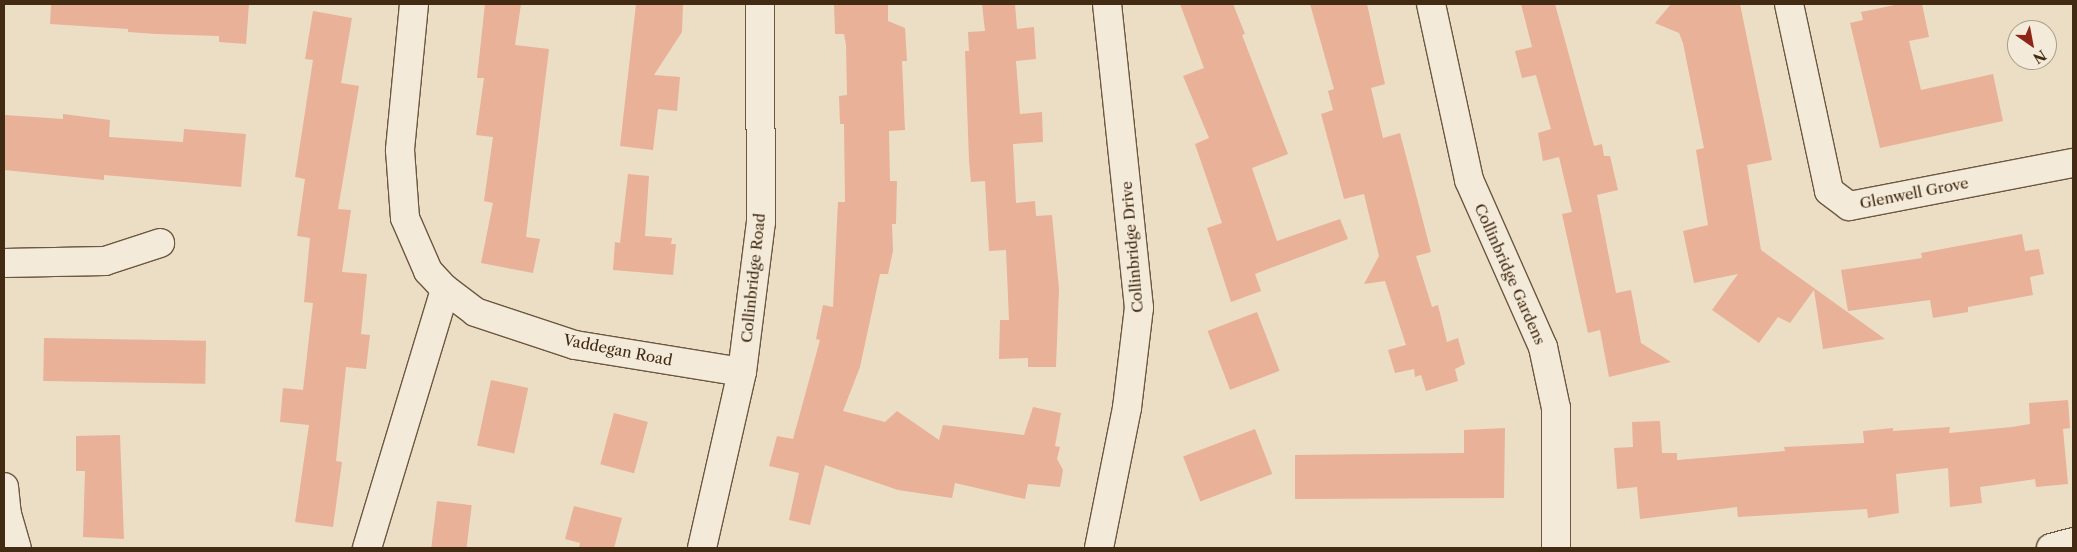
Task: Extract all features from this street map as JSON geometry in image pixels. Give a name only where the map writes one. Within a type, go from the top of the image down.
[{"type":"street","name":"Vaddegan Road","points":[[414,4],[400,150],[405,218],[428,271],[445,289],[475,312],[576,345],[742,372]]},
{"type":"street","name":"Collinbridge Road","points":[[702,548],[742,372],[761,222],[760,4]]},
{"type":"street","name":"Collinbridge Drive","points":[[1099,548],[1127,408],[1139,308],[1107,4]]},
{"type":"street","name":"Collinbridge Gardens","points":[[1431,4],[1470,180],[1543,347],[1556,408],[1556,548]]},
{"type":"street","name":"Glenwell Grove","points":[[1789,4],[1829,191],[1849,206],[2073,163]]},
{"type":"street","points":[[4,263],[105,261],[160,243]]},
{"type":"street","points":[[366,548],[445,289]]},
{"type":"street","points":[[4,487],[7,514],[17,548]]},
{"type":"street","points":[[2051,548],[2073,542]]},
{"type":"building","points":[[51,4],[249,4],[246,44],[219,42],[219,36],[156,34],[128,32],[128,29],[50,24]]},
{"type":"building","points":[[485,4],[521,4],[515,45],[549,49],[526,237],[540,239],[533,273],[481,263],[493,203],[484,201],[493,137],[476,135],[484,78],[477,78]]},
{"type":"building","points":[[636,4],[683,4],[682,32],[654,75],[680,77],[677,111],[658,109],[653,150],[620,146]]},
{"type":"building","points":[[834,4],[888,4],[888,21],[905,28],[907,61],[902,61],[905,130],[889,131],[890,181],[897,181],[896,224],[892,224],[893,251],[888,274],[880,274],[860,367],[843,411],[885,422],[897,411],[939,440],[943,425],[1024,435],[1033,407],[1061,413],[1055,446],[1060,447],[1057,459],[1063,470],[1060,487],[1028,484],[1025,499],[955,483],[952,498],[898,490],[825,465],[810,525],[789,520],[799,473],[769,466],[777,436],[793,439],[820,340],[816,339],[823,305],[833,307],[838,202],[845,202],[844,124],[840,124],[839,96],[847,95],[846,45],[844,34],[835,34]]},
{"type":"building","points":[[982,4],[1015,4],[1017,29],[1034,27],[1036,59],[1016,61],[1020,114],[1042,112],[1043,142],[1013,144],[1016,203],[1035,201],[1036,216],[1052,215],[1059,289],[1056,367],[1028,367],[1028,358],[999,359],[1000,320],[1009,320],[1006,250],[989,251],[985,181],[971,182],[969,160],[965,51],[969,51],[968,32],[985,31]]},
{"type":"building","points":[[1180,4],[1233,4],[1245,34],[1242,35],[1288,154],[1252,168],[1277,241],[1340,219],[1348,239],[1255,274],[1261,291],[1231,302],[1207,228],[1222,223],[1195,144],[1209,138],[1183,76],[1204,68]]},
{"type":"building","points":[[1310,4],[1367,4],[1385,84],[1371,88],[1383,138],[1400,133],[1431,252],[1416,256],[1432,307],[1438,305],[1447,342],[1458,338],[1465,364],[1455,369],[1458,381],[1426,391],[1421,375],[1415,377],[1414,369],[1395,373],[1388,350],[1406,345],[1385,281],[1364,284],[1379,256],[1364,194],[1344,199],[1321,114],[1333,110],[1328,91],[1334,89]]},
{"type":"building","points":[[1521,4],[1555,4],[1594,146],[1602,144],[1604,156],[1610,156],[1618,190],[1597,195],[1616,293],[1631,290],[1641,343],[1671,362],[1609,377],[1600,330],[1588,333],[1562,214],[1572,212],[1559,157],[1543,161],[1538,133],[1551,129],[1536,75],[1522,78],[1515,51],[1532,47]]},
{"type":"building","points":[[1671,4],[1740,4],[1772,160],[1747,165],[1761,250],[1885,339],[1823,349],[1814,290],[1790,323],[1778,317],[1759,343],[1712,310],[1738,274],[1694,283],[1683,231],[1708,225],[1696,150],[1704,148],[1683,43],[1679,33],[1655,23]]},
{"type":"building","points":[[1900,4],[1922,4],[1929,37],[1909,41],[1921,90],[1993,74],[2003,121],[1880,148],[1850,23],[1863,20],[1861,12]]},
{"type":"building","points":[[313,11],[352,18],[341,83],[359,86],[338,209],[351,210],[342,272],[367,274],[361,334],[370,335],[366,369],[346,367],[336,461],[342,462],[333,527],[295,522],[309,425],[280,422],[283,388],[303,390],[313,303],[304,302],[310,238],[297,236],[305,179],[295,177],[313,60],[305,59]]},
{"type":"building","points":[[63,114],[110,120],[109,137],[183,142],[184,129],[246,134],[241,187],[104,175],[104,180],[4,170],[5,115],[63,119]]},
{"type":"building","points":[[628,174],[649,176],[645,236],[672,238],[671,244],[676,244],[673,275],[613,270],[615,242],[620,243]]},
{"type":"building","points":[[2022,234],[2025,251],[2039,249],[2044,274],[2030,277],[2033,295],[1968,307],[1968,312],[1933,318],[1930,300],[1848,311],[1841,270],[1922,258],[1921,253]]},
{"type":"building","points":[[1257,312],[1280,371],[1230,390],[1208,331]]},
{"type":"building","points":[[44,338],[206,341],[205,384],[43,381]]},
{"type":"building","points":[[491,380],[528,388],[514,453],[477,446]]},
{"type":"building","points":[[2068,400],[2070,428],[2063,429],[2068,484],[2036,487],[2035,479],[1980,487],[1982,503],[1950,507],[1948,468],[1896,474],[1899,513],[1868,518],[1867,509],[1738,517],[1737,507],[1640,519],[1637,487],[1617,489],[1614,448],[1633,447],[1632,422],[1660,421],[1662,453],[1677,453],[1677,460],[1785,451],[1784,447],[1864,443],[1863,431],[1893,428],[1893,431],[1950,427],[1949,433],[2012,427],[2030,424],[2029,403]]},
{"type":"building","points":[[614,413],[648,422],[634,473],[600,464]]},
{"type":"building","points":[[1505,428],[1504,498],[1295,499],[1295,455],[1464,453],[1464,430]]},
{"type":"building","points":[[1255,429],[1272,474],[1200,501],[1183,457]]},
{"type":"building","points":[[120,435],[124,539],[83,537],[85,471],[76,471],[76,436]]},
{"type":"building","points":[[437,501],[472,505],[466,548],[431,548]]},
{"type":"building","points":[[574,506],[622,518],[614,548],[579,548],[580,543],[565,539]]}]
